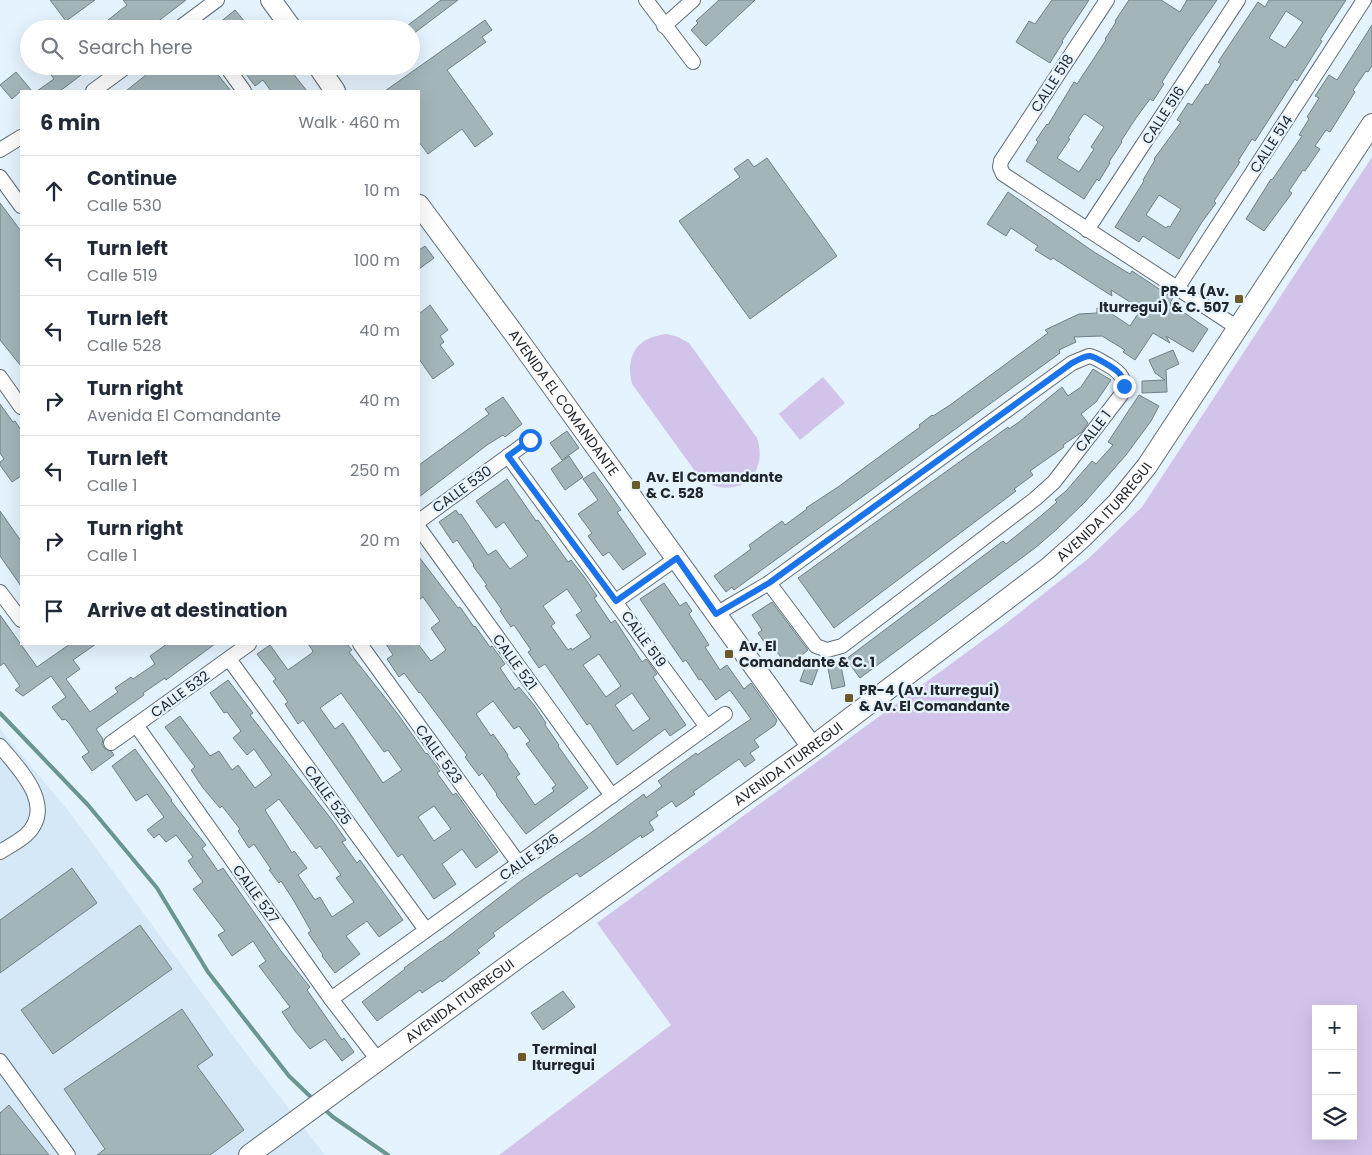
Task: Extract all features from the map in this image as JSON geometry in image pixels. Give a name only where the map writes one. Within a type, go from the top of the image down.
[{"type":"street","points":[[199,20],[217,0]]},
{"type":"street","points":[[271,0],[285,20]]},
{"type":"street","points":[[646,0],[693,62]]},
{"type":"street","points":[[664,26],[692,0]]},
{"type":"street","name":"CALLE 518","points":[[1087,230],[1002,174],[1000,167],[1001,161],[1107,0]]},
{"type":"street","name":"CALLE 516","points":[[1087,230],[1238,0]]},
{"type":"street","name":"CALLE 514","points":[[1178,287],[1364,0]]},
{"type":"street","points":[[94,90],[115,75]]},
{"type":"street","points":[[232,75],[243,90]]},
{"type":"street","points":[[324,75],[334,90]]},
{"type":"street","name":"AVENIDA ITURREGUI","points":[[248,1155],[812,747],[1048,568],[1083,537],[1117,503],[1146,466],[1372,124]]},
{"type":"street","points":[[0,150],[20,138]]},
{"type":"street","points":[[0,177],[20,205]]},
{"type":"street","name":"AVENIDA EL COMANDANTE","points":[[420,206],[677,558],[812,747]]},
{"type":"street","points":[[1087,230],[1178,287],[1238,328]]},
{"type":"street","name":"CALLE 1","points":[[716,614],[769,583],[1072,363],[1089,356],[1094,357],[1118,372],[1122,377],[1124,386],[1121,395],[1054,482],[1035,500],[842,646],[827,650],[816,646],[769,583]]},
{"type":"street","points":[[0,378],[20,406]]},
{"type":"street","name":"CALLE 530","points":[[420,520],[530,440]]},
{"type":"street","name":"CALLE 519","points":[[508,456],[707,727]]},
{"type":"street","name":"CALLE 521","points":[[420,529],[612,796]]},
{"type":"street","points":[[616,601],[677,558]]},
{"type":"street","points":[[0,592],[20,619]]},
{"type":"street","name":"CALLE 532","points":[[111,743],[248,645]]},
{"type":"street","name":"CALLE 523","points":[[361,645],[519,864]]},
{"type":"street","name":"CALLE 525","points":[[229,659],[426,930]]},
{"type":"street","name":"CALLE 526","points":[[331,999],[725,714]]},
{"type":"street","name":"CALLE 527","points":[[136,725],[331,999],[378,1060]]},
{"type":"street","points":[[0,746],[28,780],[35,793],[37,805],[37,820],[26,834],[0,852]]},
{"type":"street","points":[[0,1061],[68,1155]]},
{"type":"shaded area","points":[[1372,157],[1372,1155],[499,1155],[671,1025],[597,923],[1004,625],[1089,558],[1142,507]]},
{"type":"shaded area","points":[[667,334],[689,343],[757,438],[760,452],[754,474],[746,482],[736,487],[725,488],[713,485],[700,478],[632,384],[630,364],[636,349],[648,339]]},
{"type":"shaded area","points":[[823,377],[845,403],[800,440],[779,414]]},
{"type":"shaded area","points":[[0,729],[71,814],[242,1048],[325,1155],[0,1155]]},
{"type":"building","points":[[50,0],[95,0],[67,20],[65,20]]},
{"type":"building","points":[[123,0],[186,0],[160,20],[108,20],[127,5]]},
{"type":"building","points":[[441,0],[458,0],[420,29],[420,20],[415,20]]},
{"type":"building","points":[[719,0],[755,0],[706,46],[691,30],[698,23],[696,21]]},
{"type":"building","points":[[1052,0],[1089,0],[1050,63],[1016,42],[1029,21],[1035,24]]},
{"type":"building","points":[[1129,0],[1161,0],[1180,12],[1187,0],[1217,0],[1162,82],[1164,84],[1153,101],[1150,99],[1136,118],[1099,181],[1097,179],[1084,199],[1026,161],[1038,142],[1036,140],[1048,125],[1074,82],[1077,84],[1106,40],[1115,21]],"holes":[[[1085,114],[1104,127],[1091,147],[1094,149],[1079,172],[1057,158],[1083,115]]]},
{"type":"building","points":[[1269,0],[1346,0],[1320,40],[1322,41],[1297,81],[1295,79],[1255,141],[1252,139],[1238,161],[1240,162],[1214,201],[1216,203],[1179,259],[1143,236],[1139,242],[1115,227],[1144,181],[1154,159],[1181,122],[1177,120],[1188,103],[1192,105],[1206,84],[1208,85],[1221,64],[1218,62],[1258,2],[1265,7]],"holes":[[[1286,11],[1303,22],[1285,48],[1269,38]],[[1159,195],[1181,209],[1170,227],[1166,228],[1146,215]]]},
{"type":"building","points":[[235,10],[243,20],[223,20]]},
{"type":"building","points":[[485,20],[492,30],[482,37],[486,42],[447,70],[493,134],[475,147],[462,129],[428,154],[420,143],[420,90],[386,90],[408,75],[420,75],[420,66]]},
{"type":"building","points":[[1372,25],[1372,66],[1368,72],[1366,71],[1353,90],[1355,92],[1330,132],[1326,130],[1315,146],[1320,149],[1305,171],[1303,170],[1289,191],[1292,193],[1264,231],[1246,219],[1271,179],[1302,136],[1299,135],[1309,119],[1307,117],[1319,98],[1315,96],[1329,75],[1337,80]]},
{"type":"building","points":[[16,72],[31,90],[20,90],[12,99],[0,85]]},
{"type":"building","points":[[51,75],[81,75],[61,90],[38,90],[54,79]]},
{"type":"building","points":[[146,75],[218,75],[230,90],[127,90]]},
{"type":"building","points":[[247,75],[294,75],[306,90],[270,90],[263,80],[255,86]]},
{"type":"building","points":[[767,158],[837,256],[750,319],[679,221],[740,177],[734,169],[748,159],[754,167]]},
{"type":"building","points":[[1008,192],[1094,252],[1130,274],[1132,271],[1173,298],[1170,303],[1208,329],[1193,352],[1166,336],[1170,343],[1153,333],[1135,360],[1123,352],[1125,350],[1102,336],[1074,337],[1076,342],[1059,350],[1060,353],[734,590],[732,587],[726,592],[714,576],[751,549],[749,545],[782,521],[785,525],[806,508],[838,487],[920,427],[919,425],[932,415],[950,405],[1048,333],[1045,330],[1079,314],[1097,313],[1097,308],[1112,308],[1112,314],[1130,326],[1141,309],[1111,290],[1112,296],[1053,258],[1051,260],[1035,250],[1038,246],[1011,228],[1006,236],[987,224]]},
{"type":"building","points":[[0,203],[20,230],[20,365],[0,340]]},
{"type":"building","points":[[425,246],[434,258],[420,268],[420,249]]},
{"type":"building","points":[[430,305],[448,330],[440,336],[444,342],[440,345],[454,364],[433,379],[420,360],[420,313]]},
{"type":"building","points":[[1173,350],[1179,364],[1166,370],[1167,392],[1142,393],[1142,381],[1165,380],[1155,373],[1149,360]]},
{"type":"building","points":[[1093,369],[1111,380],[1096,402],[1081,414],[1088,423],[1082,432],[1030,471],[1033,475],[1014,489],[1016,491],[834,628],[798,578],[1008,427],[1009,429],[1019,422],[1062,387],[1068,396],[1081,387]]},
{"type":"building","points":[[1139,395],[1159,406],[1151,421],[1126,455],[1085,502],[1035,548],[860,678],[846,659],[1003,541],[1006,544],[1057,502],[1055,500],[1066,491],[1092,461],[1096,464],[1113,445],[1108,442]]},
{"type":"building","points":[[503,397],[522,424],[505,437],[503,435],[487,445],[420,496],[420,464],[489,414],[485,409]]},
{"type":"building","points":[[0,404],[20,428],[20,477],[12,482],[0,465],[0,462],[4,459],[0,453]]},
{"type":"building","points":[[567,431],[579,448],[562,460],[550,443]]},
{"type":"building","points":[[569,456],[583,477],[565,490],[551,469]]},
{"type":"building","points":[[594,472],[621,510],[617,512],[646,554],[623,570],[609,552],[603,556],[588,536],[592,533],[578,514],[598,500],[583,479]]},
{"type":"building","points":[[507,479],[536,521],[538,520],[568,562],[571,560],[585,578],[597,596],[594,598],[611,623],[615,620],[642,662],[646,659],[650,664],[657,674],[653,677],[686,725],[670,736],[665,729],[617,765],[590,723],[587,725],[545,664],[539,668],[528,652],[531,650],[514,625],[511,627],[500,611],[502,610],[485,586],[487,585],[457,540],[453,543],[439,522],[456,510],[459,515],[461,514],[488,555],[496,550],[510,569],[528,556],[504,522],[496,528],[476,501]],"holes":[[[567,589],[582,611],[576,615],[591,637],[572,650],[571,648],[568,650],[551,626],[555,623],[543,606]],[[599,654],[621,686],[606,697],[583,665]],[[632,693],[650,719],[633,731],[615,705]]]},
{"type":"building","points":[[0,511],[20,540],[20,585],[0,556]]},
{"type":"building","points":[[420,558],[490,647],[492,646],[505,664],[500,668],[515,690],[519,687],[534,705],[558,746],[588,788],[526,834],[496,795],[482,773],[479,776],[465,757],[467,755],[420,692],[404,673],[399,677],[387,659],[393,655],[387,645],[419,645],[431,661],[446,650],[431,628],[440,621],[423,597],[420,599]],"holes":[[[493,701],[514,729],[519,726],[530,741],[526,744],[556,785],[552,788],[554,791],[535,805],[516,777],[520,774],[508,755],[493,734],[491,736],[476,714]]]},
{"type":"building","points":[[664,583],[680,606],[686,602],[692,611],[689,614],[709,645],[705,647],[720,670],[727,665],[744,689],[751,683],[777,720],[775,725],[754,740],[759,747],[750,753],[755,760],[745,767],[739,759],[693,792],[695,794],[676,807],[672,801],[656,812],[658,816],[649,822],[654,830],[642,838],[641,835],[580,877],[577,873],[539,899],[493,933],[495,936],[477,950],[480,953],[442,982],[441,980],[422,993],[420,990],[377,1021],[362,1002],[404,968],[522,880],[644,794],[646,798],[662,786],[658,781],[696,753],[697,755],[751,719],[730,690],[716,700],[701,679],[699,680],[686,660],[683,662],[640,599]]},
{"type":"building","points":[[772,602],[808,650],[789,666],[775,650],[771,652],[758,633],[762,630],[752,615]]},
{"type":"building","points":[[0,615],[37,667],[69,645],[95,645],[73,660],[80,669],[66,679],[90,712],[118,692],[115,688],[131,677],[133,679],[155,664],[150,656],[166,645],[214,645],[166,680],[165,678],[143,693],[144,695],[96,729],[103,739],[102,744],[104,748],[114,755],[92,771],[82,757],[89,752],[69,723],[65,719],[62,720],[52,707],[66,697],[51,676],[23,696],[15,690],[20,686],[4,663],[0,666]]},
{"type":"building","points":[[270,645],[288,670],[313,651],[309,645],[348,645],[352,650],[349,652],[427,753],[440,771],[437,773],[453,795],[456,793],[498,852],[476,868],[462,849],[442,864],[456,884],[434,899],[402,854],[398,857],[303,720],[298,724],[285,704],[288,702],[273,681],[276,679],[257,654]],"holes":[[[341,693],[384,752],[388,750],[402,770],[383,783],[343,723],[335,729],[320,708]],[[434,806],[451,829],[434,841],[418,817]]]},
{"type":"building","points":[[809,657],[821,661],[812,685],[800,681]]},
{"type":"building","points":[[840,661],[845,686],[832,689],[827,663]]},
{"type":"building","points":[[228,680],[253,713],[250,715],[332,820],[346,840],[342,842],[357,863],[360,860],[403,920],[379,937],[367,921],[346,936],[360,954],[335,973],[308,933],[311,931],[281,881],[279,883],[269,870],[271,869],[254,844],[249,848],[238,831],[240,829],[222,806],[220,808],[203,788],[191,770],[195,767],[165,727],[180,716],[210,756],[219,751],[232,770],[238,765],[255,788],[272,775],[254,749],[247,755],[233,738],[241,731],[227,712],[224,713],[210,693]],"holes":[[[279,799],[316,849],[320,846],[341,875],[336,878],[354,902],[332,917],[320,897],[315,900],[298,875],[307,868],[294,851],[292,853],[265,810]]]},
{"type":"building","points":[[135,749],[171,801],[206,845],[202,848],[218,871],[223,868],[281,951],[310,987],[307,990],[342,1040],[344,1038],[354,1052],[342,1061],[325,1039],[310,1049],[295,1031],[282,1012],[290,1007],[259,966],[266,961],[253,941],[232,956],[218,935],[225,931],[193,889],[203,882],[188,861],[193,857],[176,835],[166,842],[159,834],[154,838],[147,830],[164,817],[147,794],[136,801],[112,766]]},
{"type":"building","points":[[72,868],[97,903],[0,973],[0,920]]},
{"type":"building","points":[[140,925],[172,969],[53,1054],[21,1010]]},
{"type":"building","points":[[563,991],[575,1007],[543,1030],[531,1013]]},
{"type":"building","points":[[182,1009],[213,1055],[197,1066],[244,1130],[210,1155],[97,1155],[105,1149],[64,1089]]},
{"type":"building","points":[[9,1105],[49,1155],[0,1155],[0,1113]]},
{"type":"waterway","points":[[0,713],[88,805],[157,888],[208,972],[289,1076],[314,1100]]},
{"type":"waterway","points":[[323,1108],[388,1155]]},
{"type":"place","name":"PR-4 (Av. Iturregui) & C. 507","points":[[1239,299]]},
{"type":"place","name":"Av. El Comandante & C. 528","points":[[636,485]]},
{"type":"place","name":"Av. El Comandante & C. 1","points":[[729,654]]},
{"type":"place","name":"PR-4 (Av. Iturregui) & Av. El Comandante","points":[[849,698]]},
{"type":"place","name":"Terminal Iturregui","points":[[522,1057]]},
{"type":"route","points":[[530,440],[508,456],[616,601],[677,558],[716,614],[769,583],[1072,363],[1089,356],[1094,357],[1118,372],[1122,377],[1124,386]]}]
